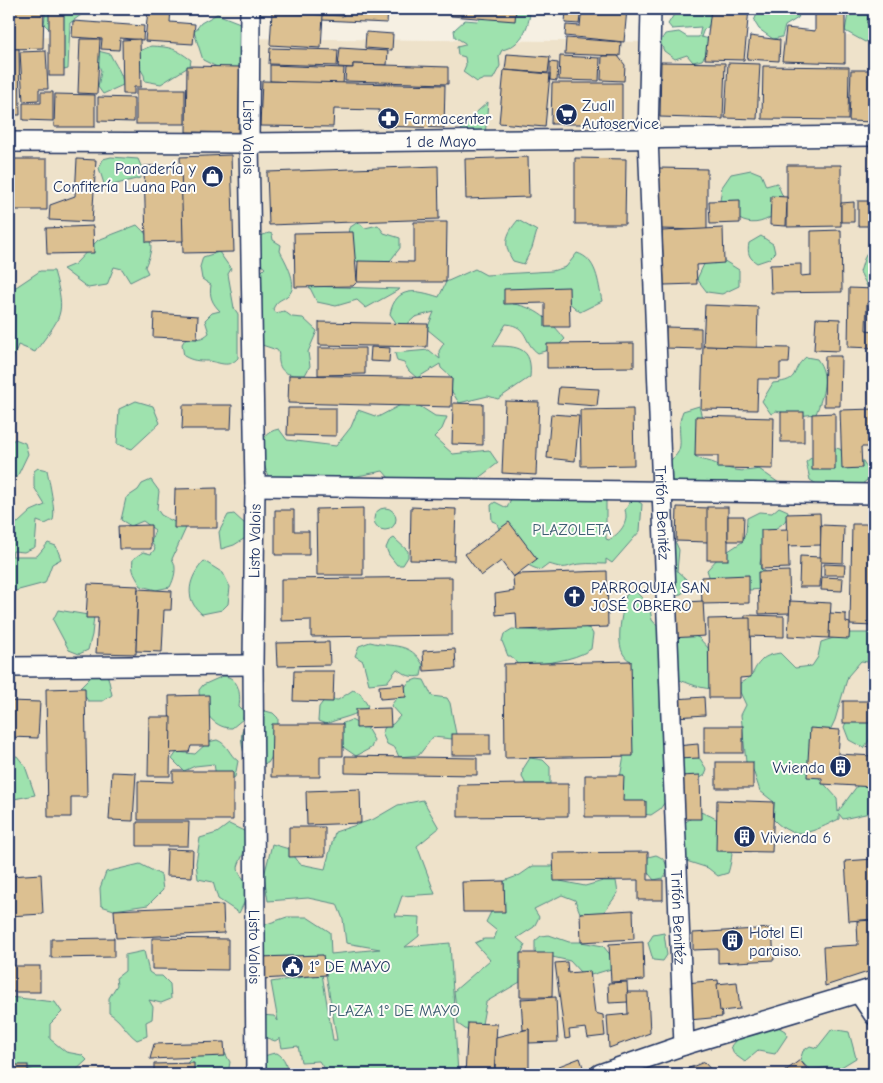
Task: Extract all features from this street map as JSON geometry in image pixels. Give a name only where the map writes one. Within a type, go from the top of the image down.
[{"type":"street","name":"Listo Valois","points":[[250,9],[249,143],[255,486],[253,665],[256,1074]]},
{"type":"street","name":"Trifón Benitéz","points":[[651,9],[648,137],[684,1045]]},
{"type":"street","name":"1 de Mayo","points":[[9,142],[249,143],[648,137],[874,136]]},
{"type":"street","points":[[255,486],[874,494]]},
{"type":"street","points":[[9,667],[253,665]]},
{"type":"street","points":[[600,1074],[684,1045],[866,990],[874,1015]]},
{"type":"shaded area","points":[[874,35],[874,1074],[9,1074],[9,36],[660,42]]},
{"type":"green space","points":[[46,9],[89,9],[70,23],[68,69],[60,71],[52,32],[44,24]]},
{"type":"green space","points":[[499,9],[523,9],[530,13],[527,25],[522,36],[514,45],[502,50],[499,56],[500,66],[493,79],[484,79],[477,82],[463,72],[466,65],[465,57],[458,55],[457,47],[465,45],[465,43],[455,37],[454,30],[465,20],[477,21],[490,12]]},
{"type":"green space","points":[[687,9],[710,9],[711,22],[704,29],[701,37],[710,39],[706,54],[702,60],[693,62],[687,55],[675,59],[664,51],[660,42],[665,34],[679,32],[687,37],[699,37],[701,27],[672,29],[668,24],[675,13]]},
{"type":"green space","points":[[759,9],[801,9],[798,18],[785,26],[782,37],[773,39],[759,29],[754,21]]},
{"type":"green space","points":[[849,9],[874,9],[874,38],[865,42],[845,31]]},
{"type":"green space","points":[[217,14],[240,23],[250,41],[240,67],[223,70],[203,60],[194,32],[201,23]]},
{"type":"green space","points":[[151,46],[177,51],[191,60],[190,66],[161,84],[145,81],[144,75],[137,63],[139,51]]},
{"type":"green space","points":[[98,51],[110,54],[123,81],[123,85],[103,94],[98,87],[101,71],[96,57]]},
{"type":"green space","points":[[488,102],[484,148],[461,133],[462,125]]},
{"type":"green space","points":[[111,157],[138,159],[141,166],[140,178],[105,187],[99,168],[103,159]]},
{"type":"green space","points":[[751,170],[761,174],[766,186],[777,183],[786,204],[769,218],[752,223],[736,217],[720,201],[722,187],[731,174]]},
{"type":"green space","points":[[518,220],[537,231],[532,248],[524,264],[513,261],[507,245],[510,230]]},
{"type":"green space","points":[[358,222],[365,228],[378,225],[384,233],[400,238],[400,248],[386,266],[356,261],[347,242],[349,228]]},
{"type":"green space","points":[[137,225],[147,235],[151,244],[150,254],[145,267],[148,273],[130,282],[122,269],[114,267],[107,285],[88,288],[63,269],[75,264],[98,240]]},
{"type":"green space","points":[[272,234],[273,240],[281,245],[280,251],[291,274],[293,287],[291,292],[277,302],[273,309],[276,313],[284,311],[292,317],[303,318],[317,331],[308,352],[310,366],[305,375],[292,375],[282,370],[277,350],[262,345],[257,339],[262,297],[260,294],[261,272],[265,268],[260,264],[260,236]]},
{"type":"green space","points":[[761,236],[773,244],[775,253],[769,259],[757,263],[749,255],[748,247],[749,243]]},
{"type":"green space","points":[[874,240],[874,300],[860,272],[864,259]]},
{"type":"green space","points":[[219,252],[231,269],[228,274],[234,308],[238,314],[238,358],[227,364],[187,358],[184,356],[182,344],[188,335],[199,338],[209,333],[205,320],[212,313],[220,311],[212,299],[210,293],[211,285],[202,279],[200,267],[203,257]]},
{"type":"green space","points":[[577,253],[589,260],[593,266],[598,279],[602,301],[580,312],[561,296],[514,296],[513,304],[529,308],[542,316],[565,339],[556,348],[538,353],[533,349],[519,328],[506,324],[493,346],[522,350],[529,360],[530,377],[498,399],[488,396],[459,403],[451,390],[452,378],[441,368],[440,364],[417,378],[404,363],[397,361],[395,353],[429,350],[440,359],[439,351],[444,343],[427,329],[434,312],[415,317],[401,330],[390,314],[397,298],[402,294],[415,292],[439,297],[446,282],[475,269],[486,275],[552,271],[566,267]]},
{"type":"green space","points":[[706,260],[723,260],[739,270],[739,286],[722,294],[707,292],[697,279]]},
{"type":"green space","points":[[40,271],[54,271],[60,298],[61,307],[59,315],[35,352],[18,345],[9,370],[9,286],[16,287]]},
{"type":"green space","points":[[309,286],[400,289],[366,308],[357,300],[336,306],[317,302]]},
{"type":"green space","points":[[806,357],[817,359],[823,372],[823,393],[816,414],[798,416],[776,411],[771,414],[762,401],[773,383],[782,382],[792,377],[797,367]]},
{"type":"green space","points":[[410,400],[435,416],[447,417],[442,429],[434,437],[453,454],[489,450],[498,463],[458,494],[389,478],[383,471],[342,479],[303,494],[268,476],[262,448],[265,436],[271,432],[279,429],[287,440],[336,446],[351,427],[358,410],[378,417]]},
{"type":"green space","points":[[136,401],[153,406],[160,423],[132,449],[117,444],[119,409]]},
{"type":"green space","points":[[699,406],[703,422],[695,456],[702,460],[736,470],[759,469],[779,483],[777,488],[675,492],[660,466],[676,455],[679,449],[680,420],[683,411]]},
{"type":"green space","points":[[15,439],[25,443],[28,454],[17,477],[9,477],[9,443]]},
{"type":"green space","points":[[826,446],[840,449],[848,461],[863,461],[872,476],[856,489],[824,488],[810,480],[806,462]]},
{"type":"green space","points":[[38,468],[47,470],[53,503],[53,520],[45,524],[37,521],[35,547],[24,552],[13,551],[12,556],[37,556],[48,543],[56,546],[61,559],[52,564],[45,583],[15,591],[9,587],[9,520],[18,523],[31,511],[45,505],[34,487],[34,471]]},
{"type":"green space","points":[[151,480],[159,491],[157,509],[161,515],[186,528],[172,559],[175,569],[170,587],[156,590],[141,586],[133,567],[133,559],[143,552],[151,554],[155,549],[151,541],[155,530],[143,521],[131,526],[121,520],[126,498],[138,490],[142,484]]},
{"type":"green space","name":"PLAZOLETA","points":[[581,481],[589,482],[606,494],[606,539],[609,540],[623,527],[626,519],[625,510],[633,498],[642,504],[640,531],[612,563],[606,559],[606,564],[584,564],[564,567],[549,564],[541,570],[526,564],[508,546],[497,523],[492,521],[491,505],[495,502],[507,508],[513,494],[522,496],[526,500]]},
{"type":"green space","points":[[779,507],[788,511],[788,515],[782,524],[768,533],[760,563],[761,569],[765,572],[762,589],[750,590],[711,582],[707,570],[719,557],[742,542],[746,532],[747,518],[759,512],[772,513]]},
{"type":"green space","points":[[381,508],[389,508],[396,515],[396,523],[389,530],[381,530],[374,523],[374,515]]},
{"type":"green space","points":[[234,514],[246,525],[247,537],[234,545],[221,549],[219,532],[228,515]]},
{"type":"green space","points":[[394,538],[408,551],[408,557],[403,565],[397,565],[386,548],[389,541]]},
{"type":"green space","points":[[669,540],[676,543],[679,550],[677,571],[686,579],[689,588],[681,594],[673,595]]},
{"type":"green space","points":[[204,561],[223,573],[230,587],[228,604],[222,610],[202,614],[192,602],[190,588],[195,574]]},
{"type":"green space","points":[[635,591],[649,605],[652,620],[660,629],[699,638],[711,651],[713,689],[669,677],[661,722],[666,729],[665,736],[700,759],[707,770],[705,775],[667,799],[660,809],[651,815],[630,813],[620,806],[620,778],[625,749],[626,679],[631,661],[625,657],[621,650],[620,631],[626,595]]},
{"type":"green space","points":[[58,610],[94,616],[88,650],[79,654],[69,650],[53,620]]},
{"type":"green space","points":[[581,626],[590,629],[593,634],[591,649],[576,656],[557,661],[519,666],[511,656],[508,656],[502,641],[504,634],[512,629],[542,631]]},
{"type":"green space","points":[[874,631],[874,663],[861,661],[848,676],[835,720],[823,745],[814,754],[819,778],[837,798],[838,812],[857,786],[874,776],[874,812],[843,819],[839,814],[839,819],[813,831],[797,833],[789,831],[773,819],[774,802],[760,791],[753,770],[746,762],[741,715],[746,705],[740,692],[740,683],[752,675],[764,658],[768,656],[780,653],[795,668],[812,666],[818,657],[821,642],[849,633],[869,633]]},
{"type":"green space","points":[[370,642],[400,647],[412,652],[423,665],[421,676],[408,676],[397,669],[387,682],[369,684],[363,661],[355,656],[359,646]]},
{"type":"green space","points":[[100,674],[108,677],[112,695],[103,701],[88,701],[80,688],[92,676]]},
{"type":"green space","points":[[223,676],[233,679],[236,683],[240,697],[239,707],[244,712],[243,719],[232,728],[219,725],[213,721],[201,703],[199,690],[203,685]]},
{"type":"green space","points":[[417,679],[424,680],[432,696],[447,698],[450,703],[456,734],[452,739],[433,737],[419,755],[399,757],[395,748],[387,744],[382,733],[385,727],[393,724],[400,716],[391,706],[392,704],[409,682]]},
{"type":"green space","points":[[353,690],[360,693],[368,706],[353,715],[326,724],[318,721],[319,707],[325,699],[338,700]]},
{"type":"green space","points":[[258,709],[273,713],[278,718],[276,742],[268,763],[247,766],[242,741],[243,729]]},
{"type":"green space","points":[[864,714],[874,718],[874,733],[864,748],[849,740],[844,727],[847,720]]},
{"type":"green space","points":[[351,720],[367,728],[374,740],[371,748],[356,756],[343,747],[341,724]]},
{"type":"green space","points":[[217,740],[224,744],[238,761],[235,777],[225,783],[216,776],[214,764],[195,766],[184,771],[172,759],[177,752],[195,754],[208,742]]},
{"type":"green space","points":[[17,756],[25,766],[35,795],[14,799],[9,804],[9,757]]},
{"type":"green space","points":[[530,758],[543,760],[550,767],[550,784],[526,784],[522,777],[523,769]]},
{"type":"green space","name":"PLAZA 1° DE MAYO","points":[[423,800],[439,828],[417,846],[435,894],[402,896],[395,916],[420,917],[419,936],[405,947],[450,943],[458,1074],[327,1073],[319,1061],[301,1062],[298,1046],[282,1048],[280,1038],[275,1041],[264,1037],[261,1015],[274,1016],[278,1021],[271,982],[322,974],[333,1040],[337,1040],[324,962],[261,980],[258,927],[287,917],[307,917],[330,932],[331,954],[380,949],[346,943],[343,919],[337,904],[308,898],[268,901],[264,876],[272,844],[289,849],[300,864],[325,869],[335,832],[374,819],[398,805]]},
{"type":"green space","points":[[700,812],[719,821],[729,835],[732,853],[728,873],[718,876],[708,868],[680,859],[670,833]]},
{"type":"green space","points":[[229,824],[244,831],[245,848],[238,870],[248,884],[246,899],[239,913],[218,899],[213,882],[198,879],[196,863],[200,838],[217,833]]},
{"type":"green space","points":[[656,855],[665,862],[667,873],[663,878],[654,880],[645,869],[648,857]]},
{"type":"green space","points":[[140,864],[161,875],[163,890],[148,905],[114,910],[101,906],[100,888],[106,872]]},
{"type":"green space","points":[[533,866],[554,866],[560,881],[585,886],[603,881],[616,881],[618,893],[604,912],[580,913],[575,900],[562,895],[534,909],[539,917],[534,927],[517,938],[525,945],[521,954],[520,982],[486,1002],[482,1024],[468,1031],[458,1024],[454,991],[490,960],[475,943],[484,939],[494,939],[497,931],[486,922],[491,912],[504,906],[504,881],[520,875]]},
{"type":"green space","points":[[664,933],[667,955],[663,961],[653,960],[648,943],[653,935]]},
{"type":"green space","points":[[549,935],[569,942],[603,946],[613,958],[611,969],[591,975],[580,972],[570,961],[535,953],[535,941],[541,936]]},
{"type":"green space","points":[[144,951],[149,972],[155,976],[162,976],[170,984],[171,999],[161,1003],[149,1000],[153,1007],[152,1019],[146,1022],[147,1036],[137,1040],[109,1013],[109,998],[117,985],[116,978],[125,971],[125,955]]},
{"type":"green space","points":[[9,997],[55,1002],[62,1012],[50,1024],[50,1039],[66,1052],[82,1055],[87,1060],[72,1074],[33,1074],[33,1071],[17,1065],[9,1069]]},
{"type":"green space","points":[[773,1024],[785,1031],[787,1036],[775,1054],[758,1051],[745,1062],[734,1054],[731,1046],[739,1037],[745,1033],[758,1034]]},
{"type":"green space","points":[[832,1029],[849,1032],[856,1058],[838,1069],[829,1067],[810,1070],[800,1060],[803,1051],[810,1046],[817,1048]]},
{"type":"green space","points":[[225,1053],[230,1062],[228,1074],[185,1074],[184,1067],[193,1056]]},
{"type":"green space","points":[[277,1053],[285,1062],[285,1074],[249,1074],[260,1059]]},
{"type":"building","points":[[13,9],[44,9],[43,48],[13,49]]},
{"type":"building","points":[[49,9],[64,9],[64,76],[49,76]]},
{"type":"building","points":[[103,9],[146,9],[146,11]]},
{"type":"building","points":[[148,9],[171,9],[170,22],[195,24],[193,44],[145,41]]},
{"type":"building","points":[[281,9],[343,9],[343,16],[281,13]]},
{"type":"building","points":[[343,9],[388,10],[387,23],[322,20],[323,15],[343,16]]},
{"type":"building","points":[[353,9],[449,9],[449,13]]},
{"type":"building","points":[[452,9],[516,9],[515,21],[451,16]]},
{"type":"building","points":[[566,9],[581,9],[579,24],[565,23]]},
{"type":"building","points":[[582,9],[627,9],[624,42],[565,36],[566,25],[580,26]]},
{"type":"building","points":[[711,9],[749,9],[744,60],[705,59]]},
{"type":"building","points":[[815,9],[845,9],[845,63],[782,61],[786,28],[815,31]]},
{"type":"building","points":[[869,9],[874,9],[874,24],[867,23]]},
{"type":"building","points":[[272,12],[323,15],[321,48],[270,45]]},
{"type":"building","points":[[73,21],[144,26],[143,40],[120,38],[119,50],[101,49],[102,39],[72,37]]},
{"type":"building","points":[[366,32],[393,34],[392,50],[365,48]]},
{"type":"building","points":[[750,36],[780,40],[779,61],[747,59]]},
{"type":"building","points":[[566,38],[621,42],[620,56],[565,54]]},
{"type":"building","points":[[80,39],[100,39],[97,94],[78,93]]},
{"type":"building","points":[[140,39],[141,87],[134,87],[134,94],[123,94],[122,40]]},
{"type":"building","points":[[270,48],[338,50],[337,66],[269,64]]},
{"type":"building","points":[[340,48],[388,51],[387,65],[353,64],[353,68],[338,67]]},
{"type":"building","points":[[9,49],[19,49],[20,115],[9,115]]},
{"type":"building","points":[[46,51],[48,89],[39,89],[39,100],[23,101],[20,52]]},
{"type":"building","points":[[507,54],[550,57],[548,73],[505,70]]},
{"type":"building","points":[[560,56],[600,58],[599,81],[559,80]]},
{"type":"building","points":[[602,56],[618,56],[625,65],[624,81],[601,80]]},
{"type":"building","points":[[550,62],[558,63],[557,81],[550,80]]},
{"type":"building","points":[[661,62],[725,63],[723,119],[660,117]]},
{"type":"building","points":[[728,63],[760,64],[757,119],[725,118]]},
{"type":"building","points":[[353,64],[448,67],[448,84],[345,81],[346,68],[353,68]]},
{"type":"building","points":[[270,65],[344,68],[343,84],[270,81]]},
{"type":"building","points":[[187,66],[240,67],[238,133],[186,132]]},
{"type":"building","points":[[763,66],[849,67],[848,120],[762,119]]},
{"type":"building","points":[[504,70],[550,74],[545,127],[499,123]]},
{"type":"building","points":[[851,70],[874,70],[874,122],[849,121]]},
{"type":"building","points":[[262,81],[445,85],[444,128],[379,126],[379,110],[334,109],[333,127],[260,126]]},
{"type":"building","points":[[552,83],[622,83],[622,124],[551,124]]},
{"type":"building","points":[[136,89],[185,89],[185,124],[136,124]]},
{"type":"building","points":[[41,92],[53,92],[53,121],[23,120],[23,103],[41,103]]},
{"type":"building","points":[[55,94],[95,95],[95,127],[54,127]]},
{"type":"building","points":[[98,97],[134,98],[134,122],[98,121]]},
{"type":"building","points":[[231,155],[234,252],[183,253],[180,157]]},
{"type":"building","points":[[528,157],[529,197],[466,199],[465,159]]},
{"type":"building","points":[[575,158],[626,159],[625,224],[575,224]]},
{"type":"building","points":[[10,159],[47,159],[47,210],[9,210]]},
{"type":"building","points":[[77,159],[96,160],[92,222],[49,220],[50,205],[75,196]]},
{"type":"building","points":[[181,165],[183,241],[146,242],[144,166]]},
{"type":"building","points":[[787,165],[841,165],[841,226],[787,227]]},
{"type":"building","points":[[438,166],[439,219],[269,225],[267,172]]},
{"type":"building","points":[[659,168],[707,169],[707,230],[659,229]]},
{"type":"building","points":[[771,196],[787,197],[786,226],[770,225]]},
{"type":"building","points":[[740,200],[740,223],[710,224],[709,201]]},
{"type":"building","points":[[858,201],[874,201],[874,226],[858,226]]},
{"type":"building","points":[[854,202],[854,222],[841,222],[841,203]]},
{"type":"building","points":[[414,222],[447,222],[446,282],[357,282],[358,261],[414,262]]},
{"type":"building","points":[[93,226],[94,253],[47,254],[46,228]]},
{"type":"building","points":[[723,228],[724,263],[696,265],[697,284],[664,285],[662,231]]},
{"type":"building","points":[[841,230],[842,292],[771,293],[770,265],[801,264],[801,276],[811,275],[811,231]]},
{"type":"building","points":[[353,232],[357,282],[353,286],[295,287],[294,233]]},
{"type":"building","points":[[569,287],[570,327],[545,327],[545,303],[504,304],[504,289]]},
{"type":"building","points":[[849,288],[874,289],[874,303],[867,303],[866,330],[874,331],[874,348],[848,347]]},
{"type":"building","points":[[705,305],[758,307],[757,348],[703,346]]},
{"type":"building","points":[[154,313],[198,316],[197,339],[153,337]]},
{"type":"building","points":[[816,318],[840,319],[839,351],[814,350]]},
{"type":"building","points":[[319,322],[428,324],[427,347],[319,345]]},
{"type":"building","points":[[666,327],[701,328],[701,349],[665,348]]},
{"type":"building","points":[[634,343],[634,367],[547,368],[547,344]]},
{"type":"building","points":[[703,346],[790,348],[789,363],[780,363],[780,379],[758,379],[757,410],[701,409]]},
{"type":"building","points":[[371,347],[390,348],[389,362],[370,361]]},
{"type":"building","points":[[318,348],[365,348],[365,374],[318,375]]},
{"type":"building","points":[[825,356],[841,356],[840,406],[824,406]]},
{"type":"building","points":[[289,375],[452,378],[451,407],[288,403]]},
{"type":"building","points":[[559,387],[599,389],[597,406],[557,403]]},
{"type":"building","points":[[505,401],[539,402],[536,475],[502,473]]},
{"type":"building","points":[[453,403],[483,404],[483,445],[452,444]]},
{"type":"building","points":[[183,405],[232,405],[231,429],[182,429]]},
{"type":"building","points":[[288,408],[336,408],[336,436],[287,435]]},
{"type":"building","points":[[633,409],[634,465],[581,466],[580,410]]},
{"type":"building","points":[[874,409],[874,447],[861,447],[862,468],[842,469],[840,410]]},
{"type":"building","points":[[781,412],[804,412],[804,442],[781,442]]},
{"type":"building","points":[[835,413],[835,470],[812,470],[812,414]]},
{"type":"building","points":[[551,414],[579,416],[575,461],[547,458]]},
{"type":"building","points":[[696,416],[774,418],[773,469],[718,468],[718,456],[695,456]]},
{"type":"building","points":[[217,488],[217,528],[174,528],[175,489]]},
{"type":"building","points":[[411,507],[456,509],[454,561],[410,560]]},
{"type":"building","points":[[677,507],[709,508],[708,542],[676,541]]},
{"type":"building","points":[[707,507],[728,507],[728,560],[707,560]]},
{"type":"building","points":[[363,508],[363,575],[317,575],[316,509]]},
{"type":"building","points":[[275,510],[294,510],[294,531],[309,531],[309,555],[275,555]]},
{"type":"building","points":[[820,513],[821,545],[787,546],[786,514]]},
{"type":"building","points":[[728,516],[744,516],[743,541],[728,541]]},
{"type":"building","points":[[509,522],[537,559],[513,577],[501,561],[481,576],[465,554]]},
{"type":"building","points":[[852,524],[874,524],[874,626],[850,625]]},
{"type":"building","points":[[151,525],[151,549],[119,549],[118,526]]},
{"type":"building","points":[[821,525],[844,526],[843,563],[820,562]]},
{"type":"building","points":[[788,529],[789,568],[761,569],[761,530]]},
{"type":"building","points":[[800,556],[821,557],[820,587],[799,587]]},
{"type":"building","points":[[824,564],[845,565],[844,575],[824,575]]},
{"type":"building","points":[[607,571],[608,627],[517,630],[516,613],[496,615],[495,594],[514,591],[513,577],[518,574]]},
{"type":"building","points":[[789,571],[790,613],[759,614],[758,572]]},
{"type":"building","points":[[749,575],[749,603],[702,604],[701,577]]},
{"type":"building","points":[[452,577],[452,635],[311,637],[311,620],[281,621],[281,579]]},
{"type":"building","points":[[822,577],[843,578],[842,591],[821,590]]},
{"type":"building","points":[[88,584],[138,586],[136,654],[96,653],[98,618],[86,618]]},
{"type":"building","points":[[138,589],[172,591],[171,610],[164,610],[162,652],[136,651]]},
{"type":"building","points":[[703,601],[705,636],[671,638],[669,603]]},
{"type":"building","points":[[790,601],[831,603],[829,638],[788,636]]},
{"type":"building","points":[[830,613],[846,614],[846,622],[850,623],[849,639],[829,638]]},
{"type":"building","points":[[745,615],[784,616],[784,637],[744,636]]},
{"type":"building","points":[[750,618],[751,677],[740,678],[740,698],[709,698],[708,619]]},
{"type":"building","points":[[329,642],[330,665],[277,666],[276,643]]},
{"type":"building","points":[[455,649],[456,669],[424,671],[423,651]]},
{"type":"building","points":[[631,661],[633,756],[505,758],[504,664]]},
{"type":"building","points":[[294,671],[334,671],[333,702],[293,701]]},
{"type":"building","points":[[405,684],[406,697],[380,699],[379,686]]},
{"type":"building","points":[[85,688],[87,797],[71,797],[71,817],[48,817],[46,689]]},
{"type":"building","points":[[209,695],[210,746],[191,746],[189,752],[170,753],[169,696]]},
{"type":"building","points":[[704,697],[705,715],[676,717],[675,699]]},
{"type":"building","points":[[9,701],[40,702],[38,738],[9,737]]},
{"type":"building","points":[[843,701],[874,701],[874,723],[843,723]]},
{"type":"building","points":[[390,708],[391,727],[356,728],[356,709]]},
{"type":"building","points":[[149,717],[171,717],[170,776],[148,776]]},
{"type":"building","points":[[272,724],[343,724],[343,756],[320,756],[320,777],[271,777]]},
{"type":"building","points":[[704,726],[743,726],[743,753],[704,753]]},
{"type":"building","name":"Vvienda","points":[[810,728],[840,730],[838,754],[874,756],[874,787],[822,784],[822,778],[807,777]]},
{"type":"building","points":[[452,734],[490,734],[490,755],[452,755]]},
{"type":"building","points":[[698,744],[699,758],[677,759],[676,746]]},
{"type":"building","points":[[345,756],[477,758],[477,775],[345,773]]},
{"type":"building","points":[[716,762],[753,762],[753,788],[716,788]]},
{"type":"building","points":[[173,771],[233,771],[233,820],[138,820],[138,781],[173,782]]},
{"type":"building","points":[[112,772],[136,773],[133,821],[109,820]]},
{"type":"building","points":[[585,775],[624,775],[623,801],[646,801],[646,817],[585,817]]},
{"type":"building","points":[[700,775],[701,819],[680,819],[680,776]]},
{"type":"building","points":[[568,784],[568,816],[458,817],[458,785]]},
{"type":"building","points":[[360,789],[361,823],[307,825],[306,791]]},
{"type":"building","name":"Vivienda 6","points":[[717,800],[774,802],[772,852],[716,851]]},
{"type":"building","points":[[137,822],[189,822],[188,846],[137,846]]},
{"type":"building","points":[[289,827],[325,827],[325,856],[289,857]]},
{"type":"building","points":[[167,849],[193,850],[192,877],[166,876]]},
{"type":"building","points":[[648,852],[648,880],[663,880],[663,900],[638,900],[638,880],[554,881],[553,853]]},
{"type":"building","points":[[874,859],[874,919],[849,921],[845,861]]},
{"type":"building","points":[[41,874],[43,914],[9,916],[9,876]]},
{"type":"building","points":[[504,881],[505,912],[463,912],[462,882]]},
{"type":"building","points":[[223,905],[224,933],[116,938],[114,910]]},
{"type":"building","points":[[633,910],[634,939],[581,942],[580,913]]},
{"type":"building","points":[[874,920],[874,970],[825,986],[823,947],[858,945],[857,921]]},
{"type":"building","name":"Hotel El paraiso.","points":[[772,928],[774,960],[718,963],[718,949],[693,950],[693,933]]},
{"type":"building","points":[[114,938],[114,957],[51,958],[51,939]]},
{"type":"building","points":[[152,938],[228,939],[228,970],[152,969]]},
{"type":"building","points":[[643,942],[644,980],[611,982],[609,944]]},
{"type":"building","points":[[520,953],[553,953],[552,997],[520,997]]},
{"type":"building","name":"1° DE MAYO","points":[[323,955],[326,975],[262,979],[259,957]]},
{"type":"building","points":[[567,962],[568,973],[590,971],[595,1013],[603,1015],[605,1036],[588,1038],[586,1028],[569,1030],[570,1038],[565,1039],[555,963]]},
{"type":"building","points":[[9,966],[40,966],[40,992],[9,992]]},
{"type":"building","points":[[718,980],[722,1017],[689,1020],[686,983]]},
{"type":"building","points":[[627,982],[628,1002],[609,1003],[608,983]]},
{"type":"building","points":[[737,982],[740,1009],[720,1011],[717,984]]},
{"type":"building","points":[[627,992],[648,992],[650,1033],[609,1048],[607,1016],[628,1014]]},
{"type":"building","points":[[556,997],[558,1042],[529,1043],[529,1029],[523,1030],[521,999]]},
{"type":"building","points":[[468,1023],[497,1024],[494,1074],[465,1074]]},
{"type":"building","points":[[529,1029],[529,1074],[495,1074],[496,1037]]},
{"type":"building","points":[[224,1042],[225,1056],[150,1059],[154,1044]]},
{"type":"building","points":[[580,1058],[584,1070],[574,1074],[562,1074],[559,1066]]},
{"type":"building","points":[[800,1060],[811,1074],[786,1074],[784,1072]]},
{"type":"building","points":[[704,1062],[715,1074],[675,1074]]},
{"type":"building","points":[[194,1063],[194,1074],[154,1074],[154,1064]]},
{"type":"building","points":[[9,1065],[28,1065],[28,1074],[9,1074]]},
{"type":"place","name":"Zuall Autoservice","points":[[566,114]]},
{"type":"place","name":"Farmacenter","points":[[388,118]]},
{"type":"place","name":"Panadería y Confitería Luana Pan","points":[[212,177]]},
{"type":"place","name":"PARROQUIA SAN JOSÉ OBRERO","points":[[575,596]]},
{"type":"place","name":"Vvienda","points":[[841,767]]},
{"type":"place","name":"Vivienda 6","points":[[745,837]]},
{"type":"place","name":"Hotel El paraiso.","points":[[733,941]]},
{"type":"place","name":"1° DE MAYO","points":[[293,966]]}]
